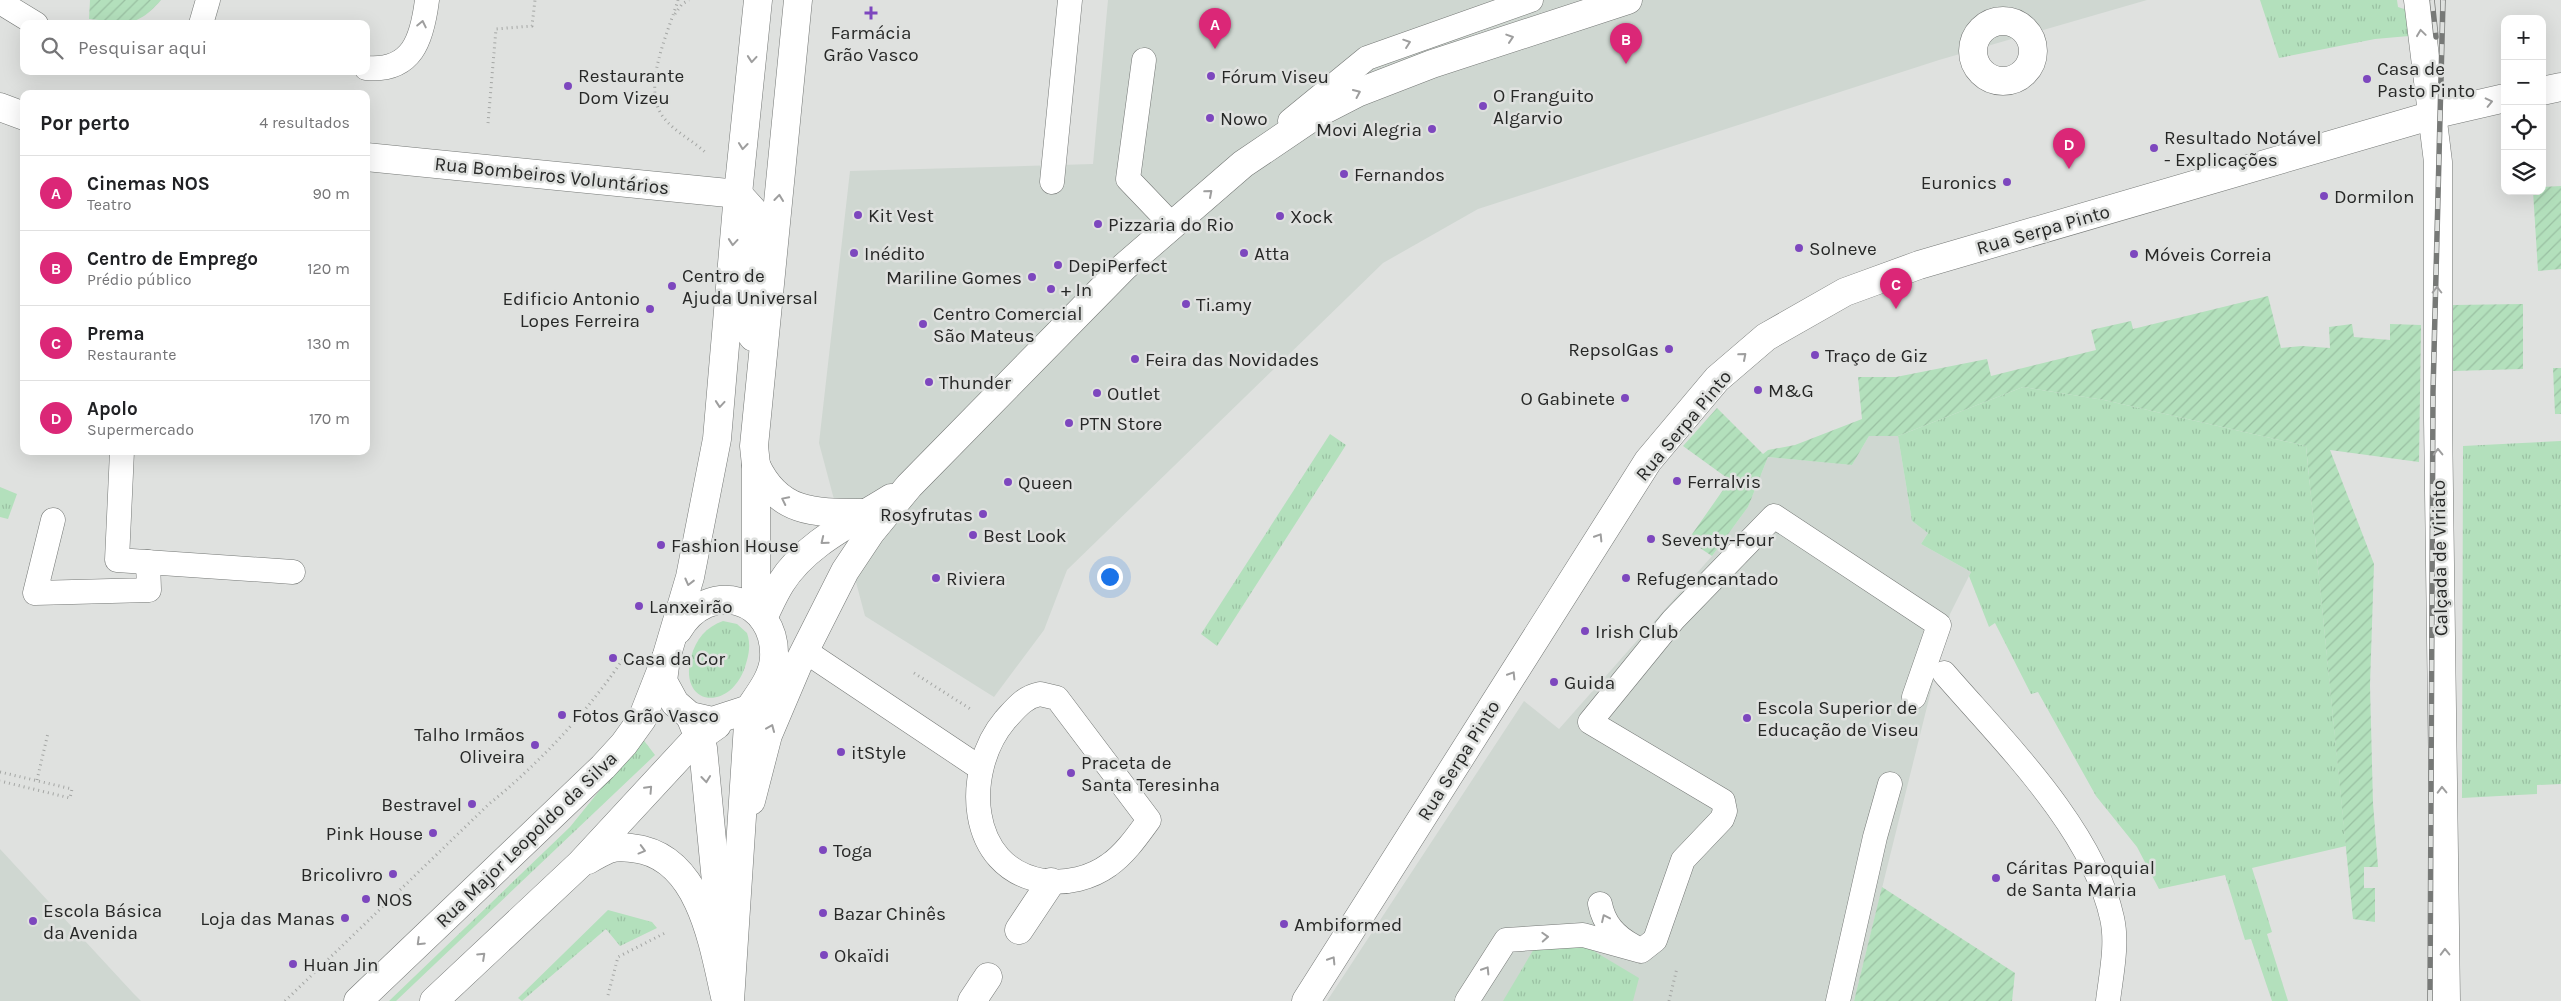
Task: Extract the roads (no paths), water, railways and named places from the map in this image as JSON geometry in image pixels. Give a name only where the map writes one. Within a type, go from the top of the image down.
[{"type":"street","points":[[728,1001],[703,748],[695,725],[675,703],[664,681],[669,649],[690,577],[717,439],[738,194],[758,0]]},
{"type":"street","points":[[769,677],[774,658],[772,637],[760,614],[754,446],[798,0]]},
{"type":"street","points":[[739,860],[752,793],[768,735],[805,651],[869,522],[909,486],[1100,289],[1243,164],[1320,112],[1357,93],[1432,64],[1628,0]]},
{"type":"street","name":"Calçada de Viriato","points":[[2418,0],[2438,162],[2438,420],[2446,1001]]},
{"type":"street","points":[[2546,90],[2561,87]]},
{"type":"street","name":"Rua Serpa Pinto","points":[[1306,1001],[1648,460],[1717,379],[1766,337],[1845,292],[1919,265],[2432,116],[2501,99]]},
{"type":"street","points":[[0,108],[20,115]]},
{"type":"street","name":"Rua Bombeiros Voluntários","points":[[370,157],[738,194]]},
{"type":"street","points":[[738,194],[757,215],[745,326],[763,350]]},
{"type":"street","points":[[756,465],[765,484],[778,498],[822,512],[869,522]]},
{"type":"street","points":[[760,614],[791,570],[839,529],[869,522]]},
{"type":"street","points":[[434,1001],[580,864],[695,725],[740,713],[769,677],[845,571]]},
{"type":"street","points":[[669,649],[682,622],[691,612],[712,600],[740,602],[760,614]]},
{"type":"street","name":"Rua Major Leopoldo da Silva","points":[[358,1001],[603,767],[624,744],[648,706],[669,649]]},
{"type":"street","points":[[728,1001],[739,860],[740,713]]},
{"type":"street","points":[[580,864],[610,848],[629,847],[661,856],[673,865],[686,880],[708,923],[728,1001]]},
{"type":"street","points":[[1019,930],[1051,882]]},
{"type":"street","points":[[972,1001],[988,977]]},
{"type":"lane","points":[[202,20],[208,0]]},
{"type":"lane","points":[[370,68],[384,70],[404,62],[419,38],[426,0]]},
{"type":"lane","points":[[1052,182],[1070,0]]},
{"type":"lane","points":[[1243,164],[1320,94],[1367,58],[1531,0]]},
{"type":"lane","points":[[0,2],[29,20]]},
{"type":"lane","points":[[1144,60],[1128,179],[1172,225]]},
{"type":"lane","points":[[122,455],[116,560],[293,572]]},
{"type":"lane","points":[[1640,951],[1655,940],[1683,860],[1722,819],[1725,811],[1723,801],[1590,722],[1673,620],[1774,516],[1939,625],[1914,697]]},
{"type":"lane","points":[[53,520],[35,593],[149,590],[148,562]]},
{"type":"lane","points":[[805,651],[980,768]]},
{"type":"lane","points":[[1944,673],[2040,783],[2095,866],[2112,919],[2113,956],[2108,1001]]},
{"type":"lane","points":[[1048,695],[1057,698],[1149,820],[1123,852],[1098,872],[1066,882],[1035,880],[1003,863],[993,851],[981,825],[978,795],[980,768],[988,744],[1013,712],[1028,696],[1048,695]]},
{"type":"lane","points":[[1838,1001],[1875,837],[1890,784]]},
{"type":"lane","points":[[1600,904],[1602,915],[1615,934],[1640,951]]},
{"type":"lane","points":[[1467,1001],[1506,940],[1583,935],[1640,951]]},
{"type":"railway","points":[[2432,0],[2436,37]]},
{"type":"railway","points":[[2430,1001],[2433,392],[2443,0]]},
{"type":"place","name":"Farmácia Grão Vasco","points":[[871,13]]},
{"type":"place","name":"Cinemas NOS","points":[[1215,49]]},
{"type":"place","name":"Centro de Emprego","points":[[1626,64]]},
{"type":"place","name":"Fórum Viseu","points":[[1211,76]]},
{"type":"place","name":"Casa de Pasto Pinto","points":[[2367,79]]},
{"type":"place","name":"Restaurante Dom Vizeu","points":[[568,86]]},
{"type":"place","name":"O Franguito Algarvio","points":[[1483,106]]},
{"type":"place","name":"Nowo","points":[[1210,118]]},
{"type":"place","name":"Movi Alegria","points":[[1432,129]]},
{"type":"place","name":"Resultado Notável - Explicações","points":[[2154,148]]},
{"type":"place","name":"Apolo","points":[[2069,169]]},
{"type":"place","name":"Fernandos","points":[[1344,174]]},
{"type":"place","name":"Euronics","points":[[2007,182]]},
{"type":"place","name":"Dormilon","points":[[2324,196]]},
{"type":"place","name":"Kit Vest","points":[[858,215]]},
{"type":"place","name":"Xock","points":[[1280,216]]},
{"type":"place","name":"Pizzaria do Rio","points":[[1098,224]]},
{"type":"place","name":"Solneve","points":[[1799,248]]},
{"type":"place","name":"Inédito","points":[[854,253]]},
{"type":"place","name":"Atta","points":[[1244,253]]},
{"type":"place","name":"Móveis Correia","points":[[2134,254]]},
{"type":"place","name":"DepiPerfect","points":[[1058,265]]},
{"type":"place","name":"Mariline Gomes","points":[[1032,277]]},
{"type":"place","name":"Centro de Ajuda Universal","points":[[672,286]]},
{"type":"place","name":"+ In","points":[[1051,289]]},
{"type":"place","name":"Ti.amy","points":[[1186,304]]},
{"type":"place","name":"Edificio Antonio Lopes Ferreira","points":[[650,309]]},
{"type":"place","name":"Prema","points":[[1896,309]]},
{"type":"place","name":"Centro Comercial São Mateus","points":[[923,324]]},
{"type":"place","name":"RepsolGas","points":[[1669,349]]},
{"type":"place","name":"Traço de Giz","points":[[1815,355]]},
{"type":"place","name":"Feira das Novidades","points":[[1135,359]]},
{"type":"place","name":"Thunder","points":[[929,382]]},
{"type":"place","name":"M&G","points":[[1758,390]]},
{"type":"place","name":"Outlet","points":[[1097,393]]},
{"type":"place","name":"O Gabinete","points":[[1625,398]]},
{"type":"place","name":"PTN Store","points":[[1069,423]]},
{"type":"place","name":"Ferralvis","points":[[1677,481]]},
{"type":"place","name":"Queen","points":[[1008,482]]},
{"type":"place","name":"Rosyfrutas","points":[[983,514]]},
{"type":"place","name":"Best Look","points":[[973,535]]},
{"type":"place","name":"Seventy-Four","points":[[1651,539]]},
{"type":"place","name":"Fashion House","points":[[661,545]]},
{"type":"place","name":"Riviera","points":[[936,578]]},
{"type":"place","name":"Refugencantado","points":[[1626,578]]},
{"type":"place","name":"Lanxeirão","points":[[639,606]]},
{"type":"place","name":"Irish Club","points":[[1585,631]]},
{"type":"place","name":"Casa da Cor","points":[[613,658]]},
{"type":"place","name":"Guida","points":[[1554,682]]},
{"type":"place","name":"Fotos Grão Vasco","points":[[562,715]]},
{"type":"place","name":"Escola Superior de Educação de Viseu","points":[[1747,718]]},
{"type":"place","name":"Talho Irmãos Oliveira","points":[[535,745]]},
{"type":"place","name":"itStyle","points":[[841,752]]},
{"type":"place","name":"Praceta de Santa Teresinha","points":[[1071,773]]},
{"type":"place","name":"Bestravel","points":[[472,804]]},
{"type":"place","name":"Pink House","points":[[433,833]]},
{"type":"place","name":"Toga","points":[[823,850]]},
{"type":"place","name":"Bricolivro","points":[[393,874]]},
{"type":"place","name":"Cáritas Paroquial de Santa Maria","points":[[1996,878]]},
{"type":"place","name":"NOS","points":[[366,899]]},
{"type":"place","name":"Bazar Chinês","points":[[823,913]]},
{"type":"place","name":"Loja das Manas","points":[[345,918]]},
{"type":"place","name":"Escola Básica da Avenida","points":[[33,921]]},
{"type":"place","name":"Ambiformed","points":[[1284,924]]},
{"type":"place","name":"Okaïdi","points":[[824,955]]},
{"type":"place","name":"Huan Jin","points":[[293,964]]}]
